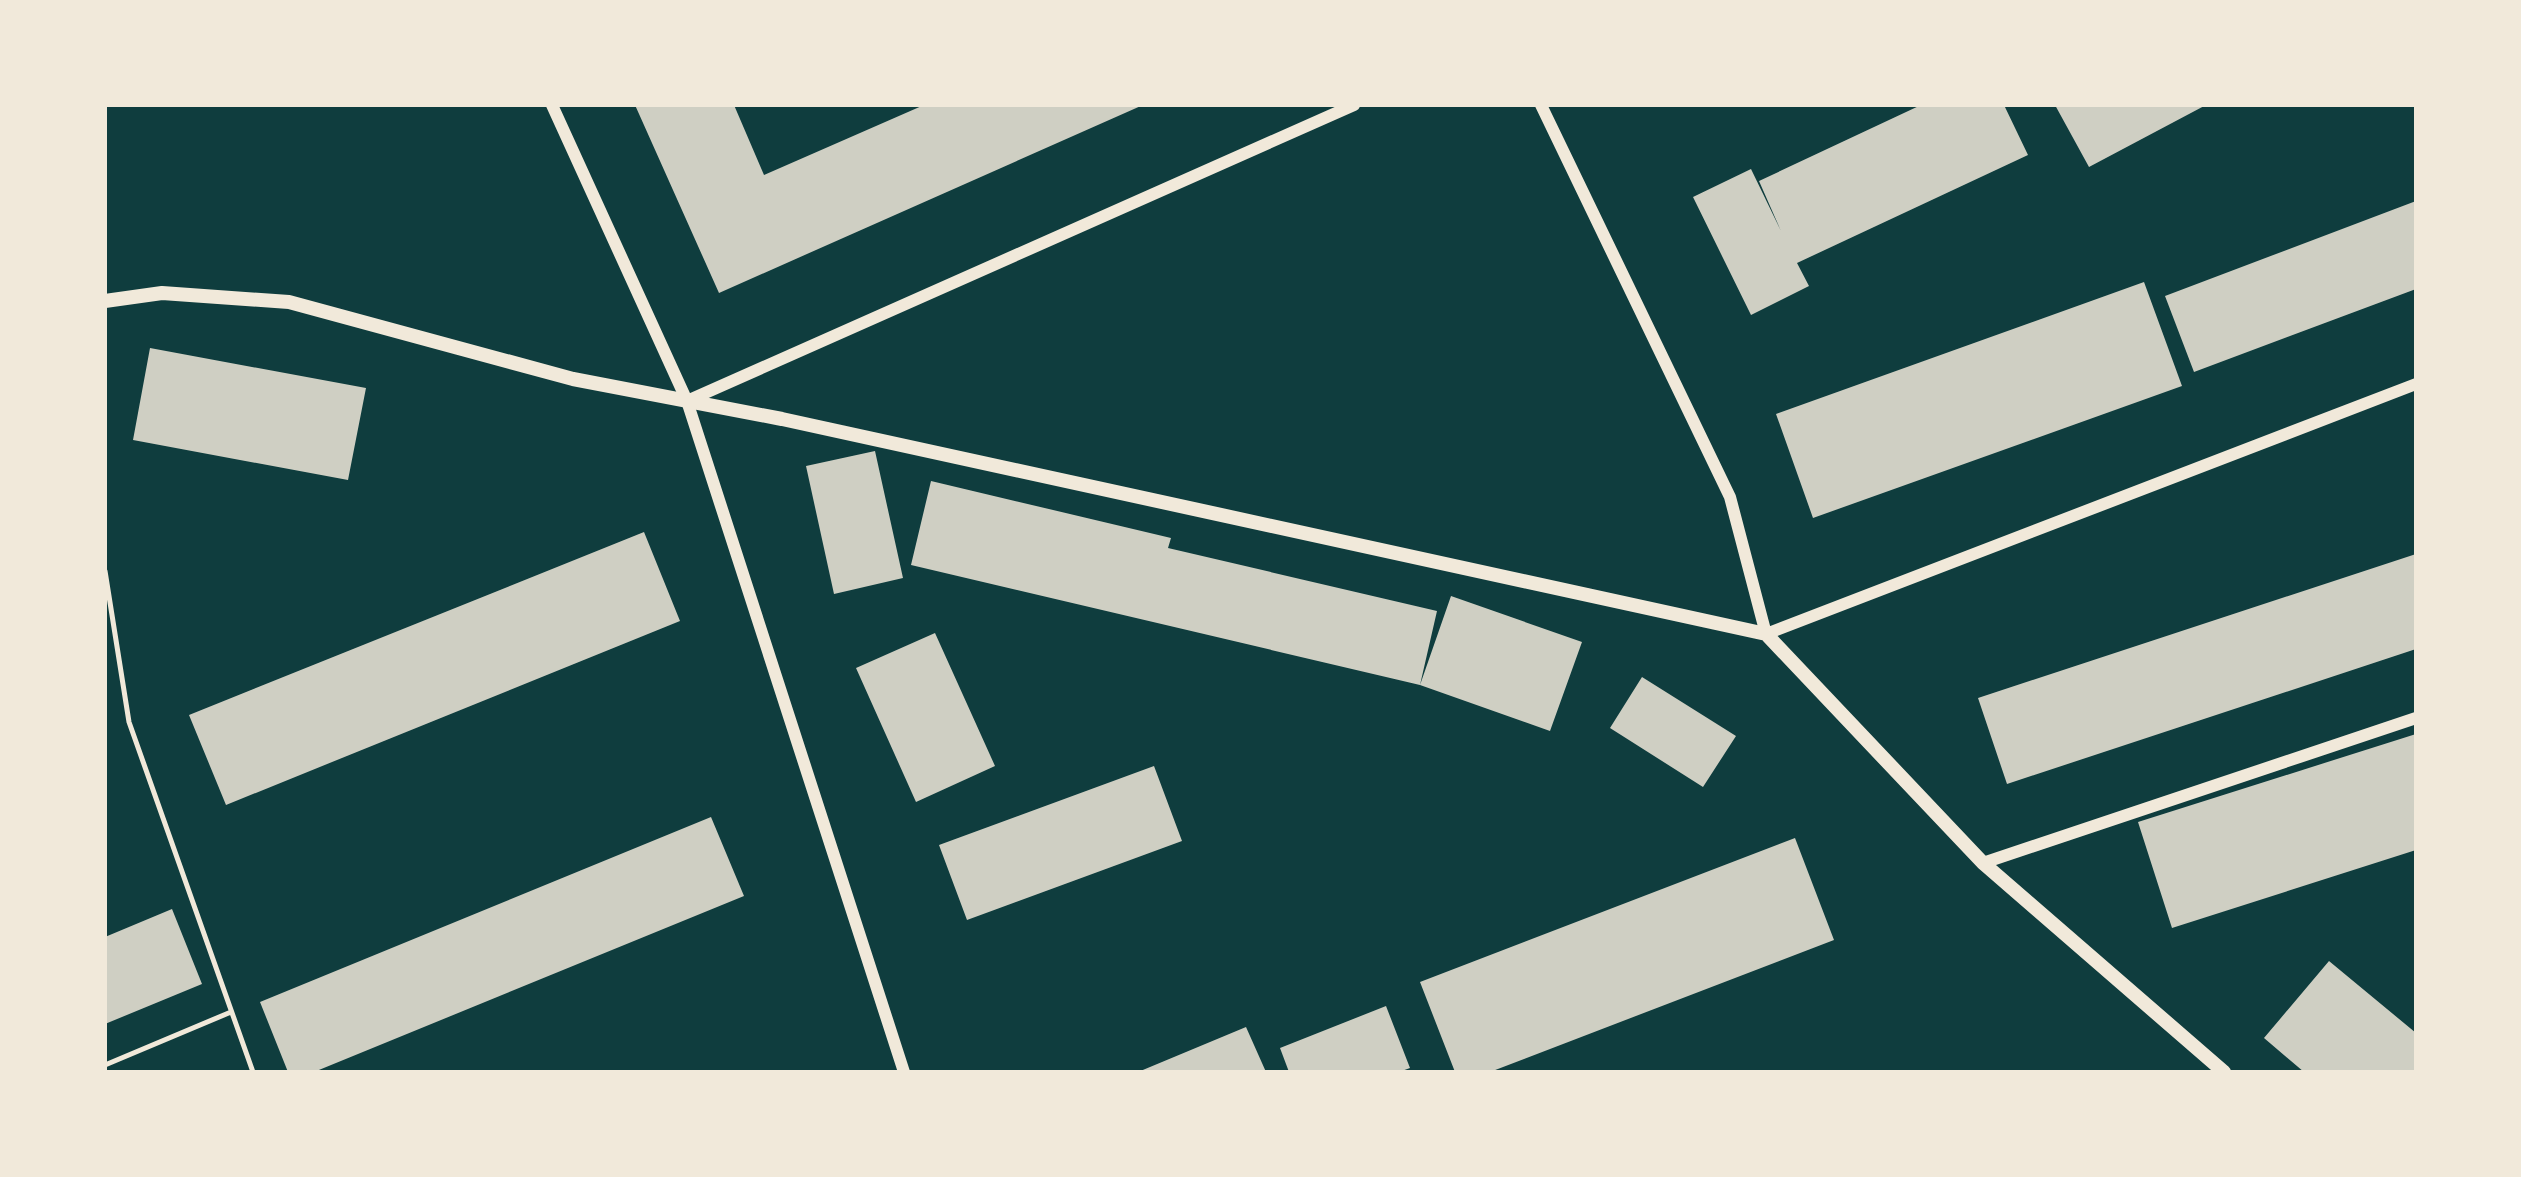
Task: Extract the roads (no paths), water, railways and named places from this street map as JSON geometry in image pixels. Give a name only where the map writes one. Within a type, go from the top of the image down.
[{"type":"main road","points":[[105,301],[162,293],[289,302],[573,379],[782,419],[1766,634],[1983,863],[2224,1072]]},
{"type":"street","points":[[552,105],[687,401],[904,1072]]},
{"type":"street","points":[[687,401],[1353,105]]},
{"type":"street","points":[[1541,105],[1730,497],[1766,634],[2416,384]]},
{"type":"street","points":[[1983,863],[2416,718]]},
{"type":"lane","points":[[105,571],[129,722],[253,1072]]},
{"type":"lane","points":[[105,1065],[231,1012]]}]
